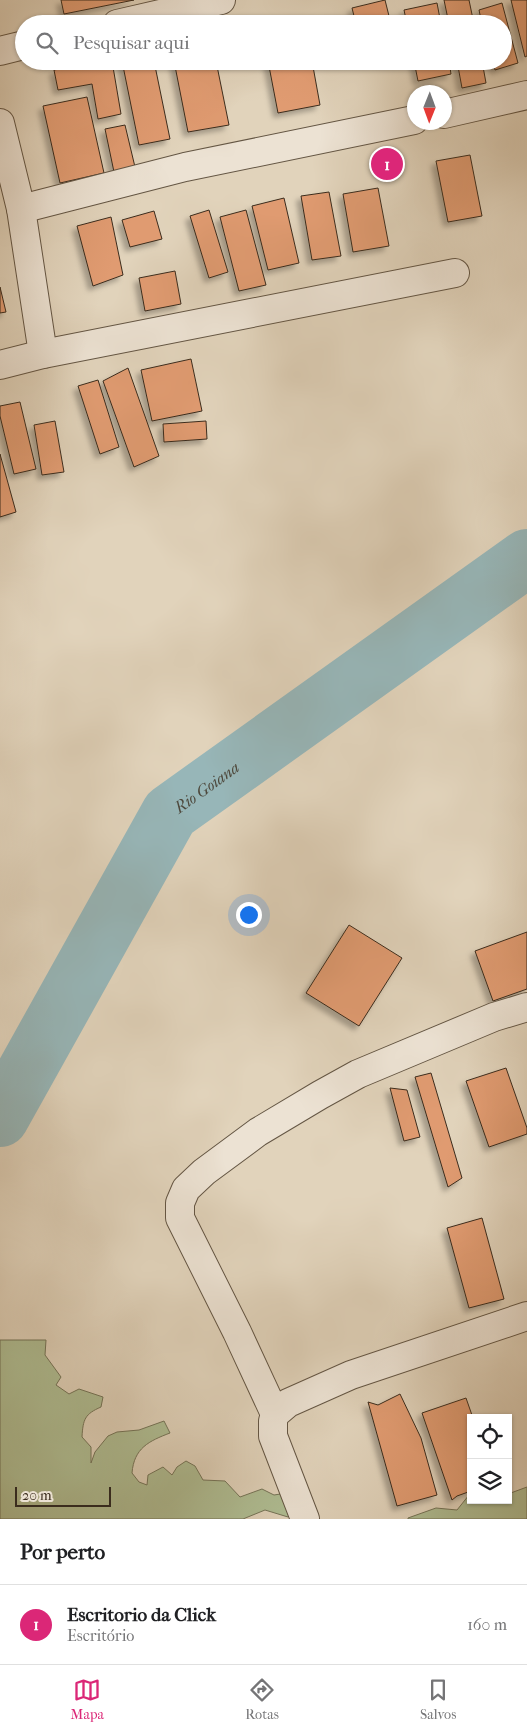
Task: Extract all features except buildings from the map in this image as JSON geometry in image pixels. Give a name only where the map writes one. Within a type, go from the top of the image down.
[{"type":"street","points":[[156,15],[220,0]]},
{"type":"street","points":[[0,51],[15,47]]},
{"type":"street","points":[[452,112],[527,95]]},
{"type":"street","points":[[21,209],[185,167],[407,121]]},
{"type":"street","points":[[0,123],[7,181],[21,209],[43,354]]},
{"type":"street","points":[[0,365],[43,354],[455,272]]},
{"type":"street","points":[[275,1414],[238,1332],[180,1218],[180,1203],[186,1188],[204,1172],[258,1132],[358,1074],[494,1017],[527,1007]]},
{"type":"street","points":[[305,1519],[273,1436],[275,1414],[288,1403],[351,1375],[527,1316]]},
{"type":"green space","points":[[0,1340],[46,1340],[45,1355],[61,1377],[56,1385],[69,1394],[79,1389],[103,1397],[101,1407],[88,1415],[83,1426],[82,1437],[91,1447],[91,1463],[95,1452],[108,1436],[117,1432],[139,1430],[164,1421],[170,1433],[155,1439],[139,1451],[133,1464],[132,1473],[139,1482],[147,1485],[148,1475],[163,1467],[172,1475],[177,1467],[186,1461],[195,1466],[203,1480],[225,1481],[240,1497],[262,1489],[274,1495],[293,1492],[294,1509],[288,1517],[265,1510],[243,1519],[0,1519]]},
{"type":"green space","points":[[527,1487],[527,1519],[408,1519],[436,1508],[457,1510],[467,1498],[467,1504],[512,1504],[512,1493]]},
{"type":"waterway","name":"Rio Goiana","points":[[0,1118],[170,813],[527,558]]},
{"type":"place","name":"Escritorio da Click","points":[[387,164]]}]
